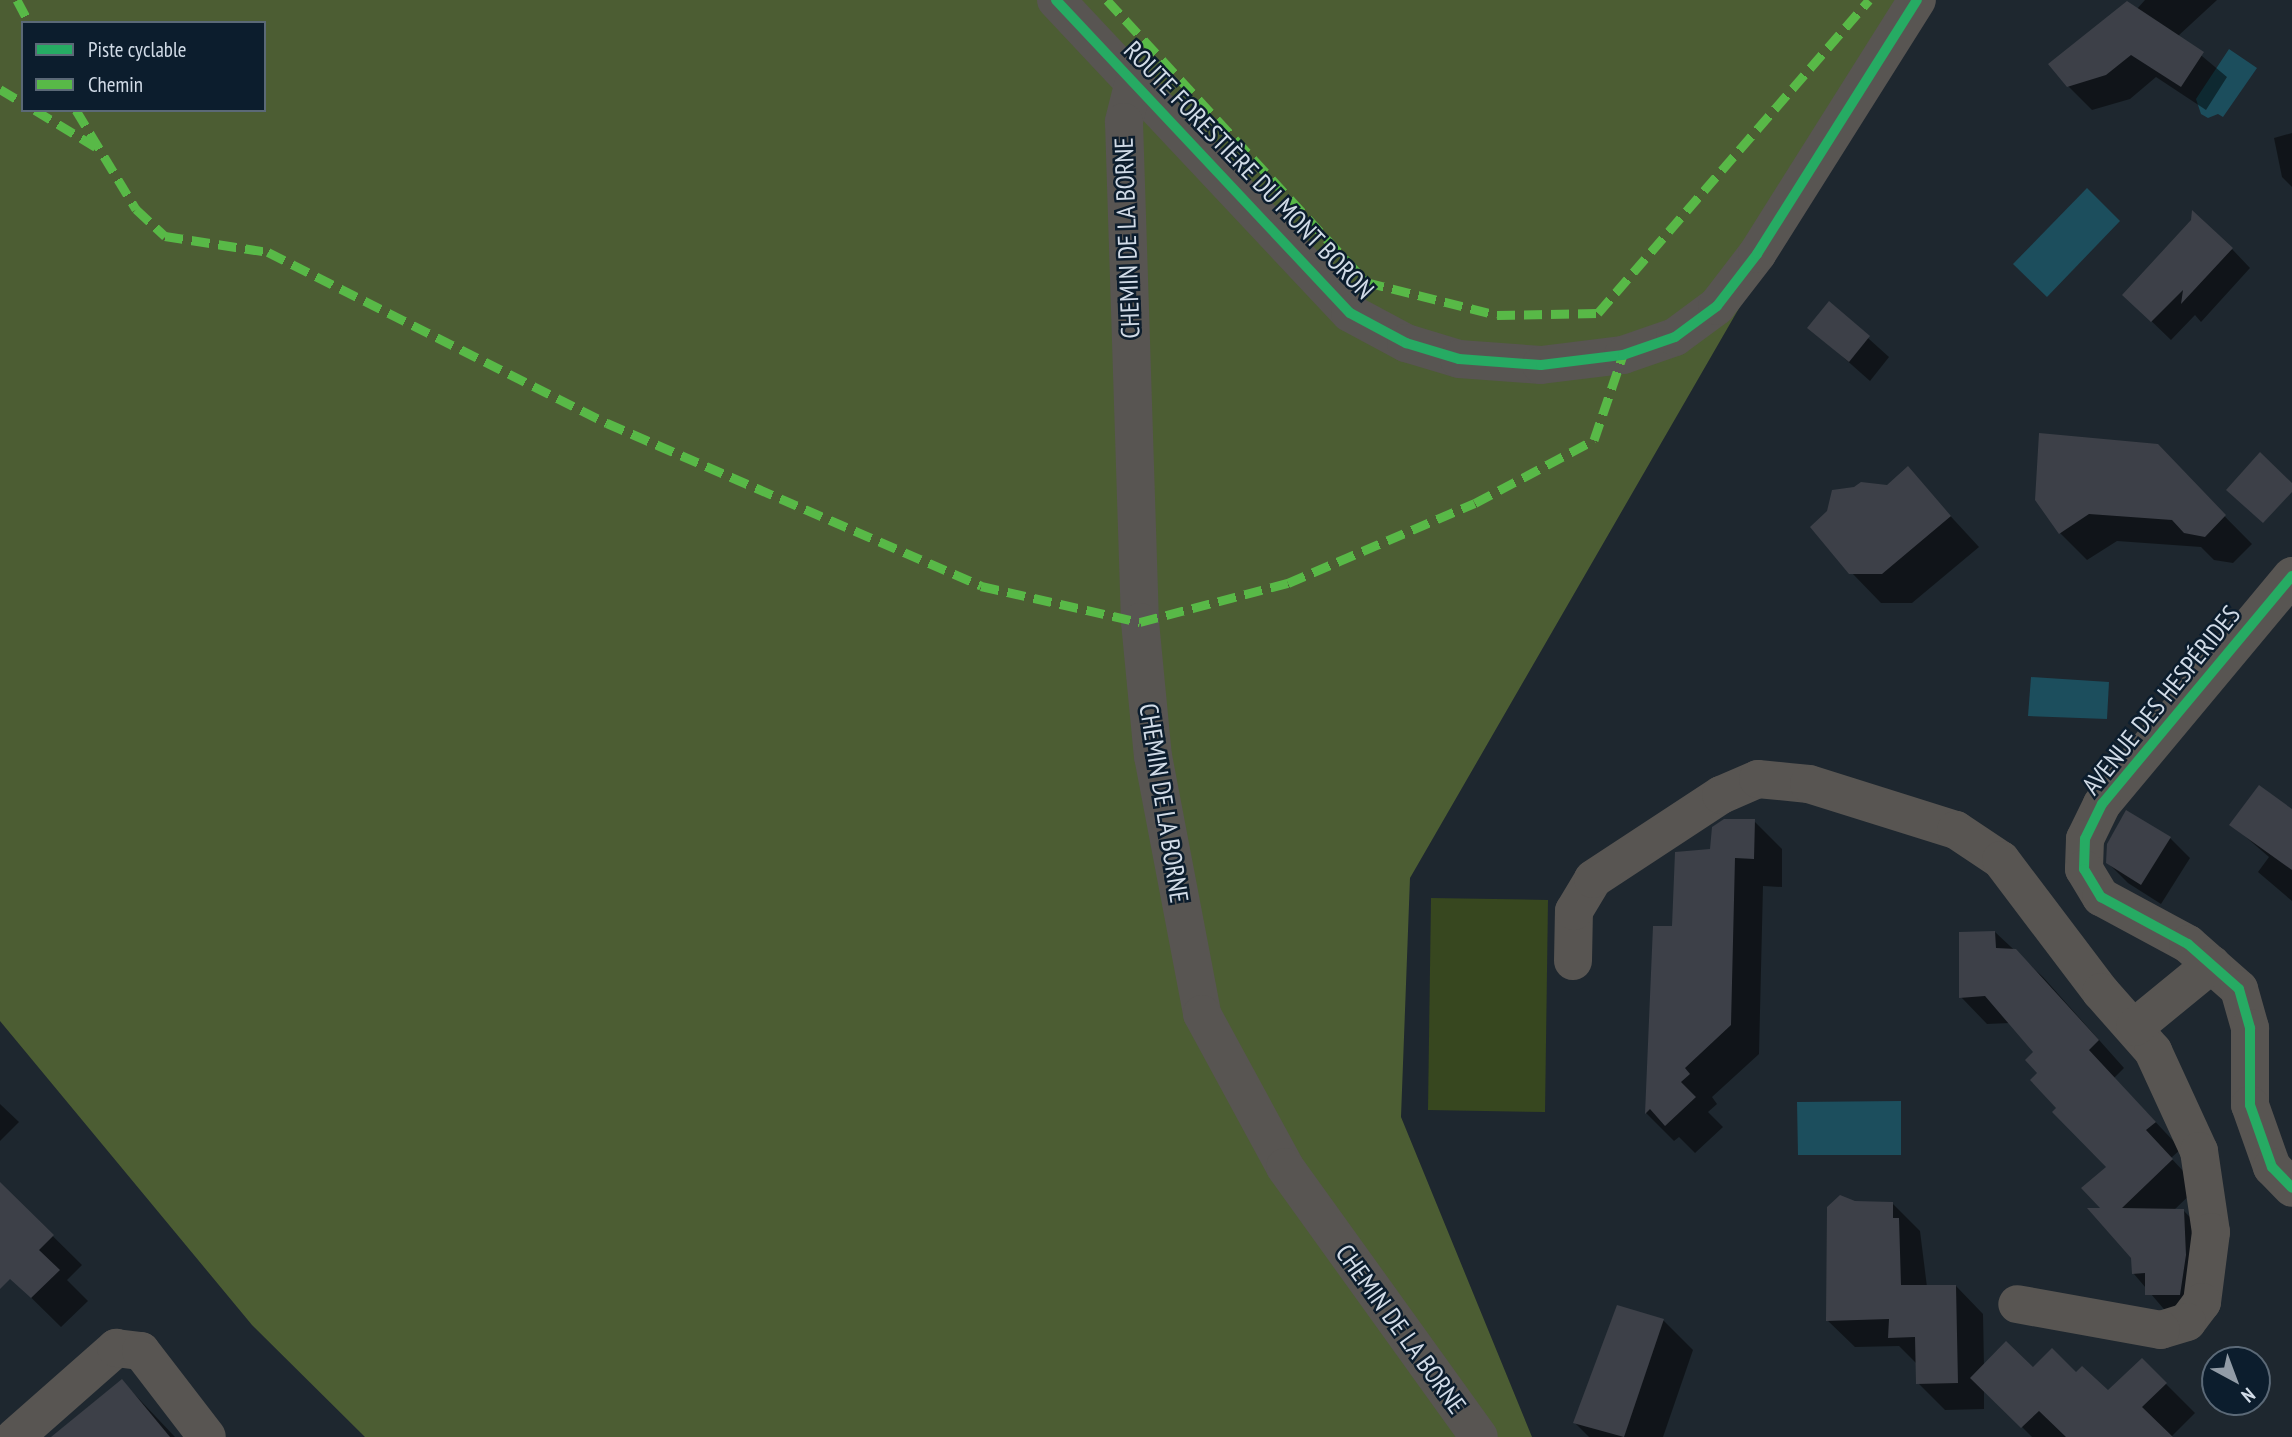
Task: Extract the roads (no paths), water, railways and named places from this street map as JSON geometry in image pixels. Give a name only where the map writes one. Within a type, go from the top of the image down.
[{"type":"street","name":"ROUTE FORESTIÈRE DU MONT BORON","points":[[1056,0],[1350,313],[1406,343],[1459,359],[1541,365],[1623,355],[1675,337],[1717,306],[1757,254],[1917,0]]},
{"type":"street","name":"CHEMIN DE LA BORNE","points":[[1133,85],[1124,122],[1140,622],[1153,757],[1202,1014],[1285,1167],[1479,1437]]},
{"type":"street","name":"AVENUE DES HESPÉRIDES","points":[[2292,576],[2102,804],[2085,839],[2084,869],[2101,897],[2189,944],[2239,989],[2250,1028],[2250,1105],[2272,1167],[2292,1188]]},
{"type":"street","points":[[1573,961],[1574,911],[1593,879],[1721,795],[1758,779],[1809,784],[1956,830],[2001,860],[2101,992],[2135,1027],[2153,1051],[2199,1152],[2211,1232],[2202,1302],[2187,1322],[2161,1330],[2017,1304]]},
{"type":"street","points":[[2135,1027],[2211,964]]},
{"type":"street","points":[[15,1437],[116,1348],[141,1351],[207,1437]]},
{"type":"water","points":[[2229,49],[2257,68],[2223,117],[2218,114],[2208,118],[2201,114],[2196,99]]},
{"type":"water","points":[[2087,188],[2120,221],[2047,297],[2013,264]]},
{"type":"water","points":[[2031,677],[2109,682],[2107,719],[2028,716]]},
{"type":"water","points":[[1901,1101],[1901,1155],[1798,1155],[1797,1102]]}]
